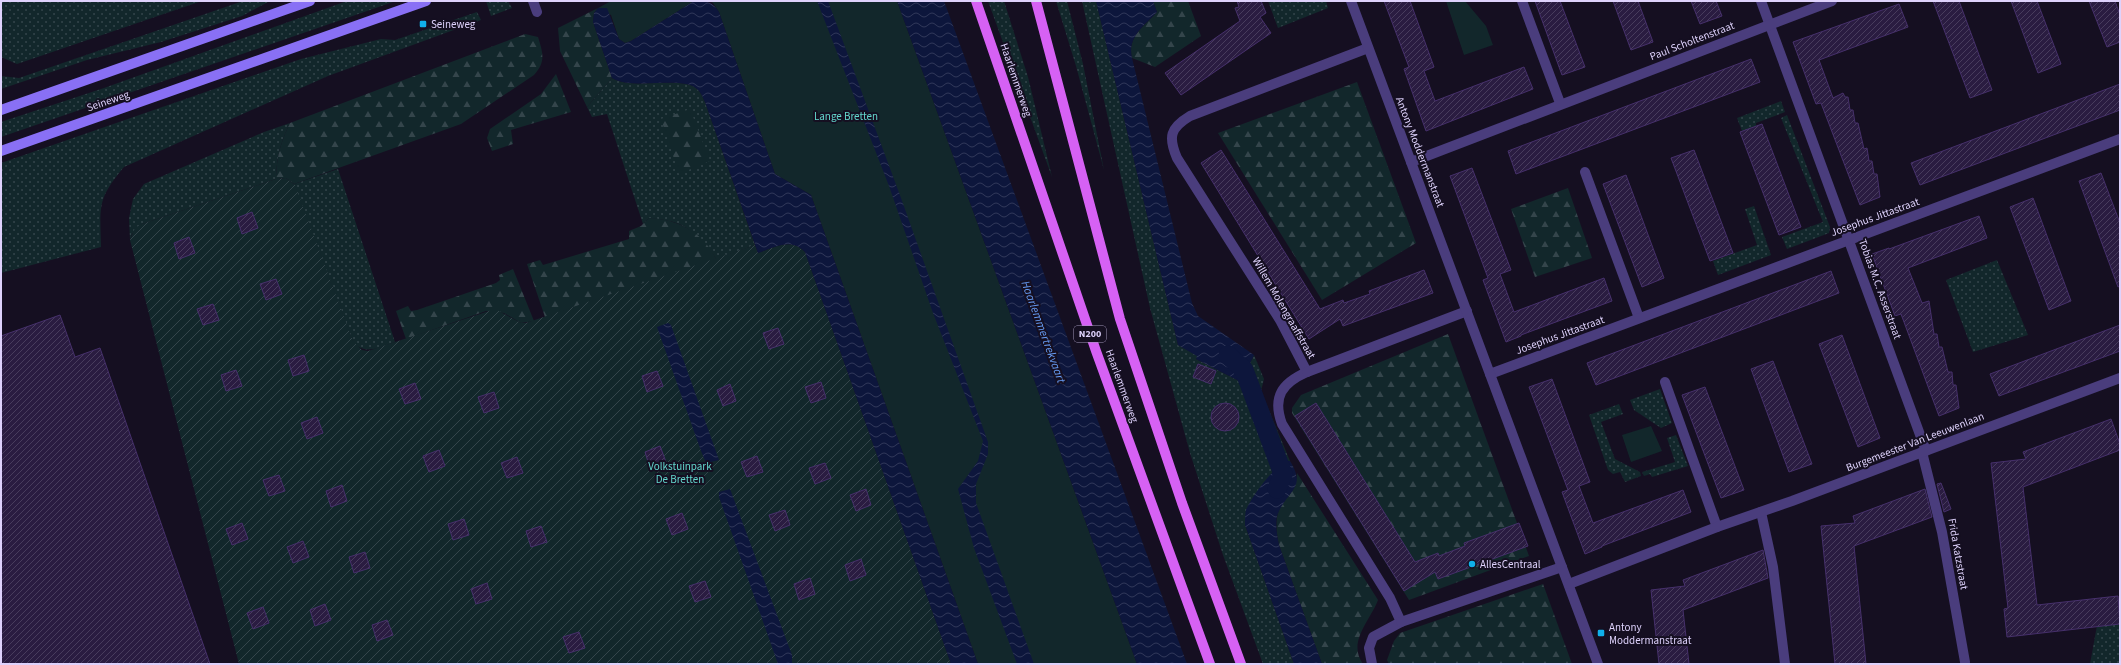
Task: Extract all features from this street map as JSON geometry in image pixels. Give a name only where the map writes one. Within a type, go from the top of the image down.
[{"type":"main road","points":[[1,110],[310,1]]},
{"type":"main road","name":"Seineweg","points":[[1,151],[426,1]]},
{"type":"main road","name":"Haarlemmerweg","points":[[976,1],[1096,352],[1210,664]]},
{"type":"main road","name":"Haarlemmerweg","points":[[1036,1],[1120,319],[1182,503],[1241,664]]},
{"type":"street","points":[[534,1],[537,12]]},
{"type":"street","name":"Antony Moddermanstraat","points":[[1351,1],[1598,664]]},
{"type":"street","points":[[1522,1],[1560,103]]},
{"type":"street","name":"Tobias M.C. Asserstraat","points":[[1761,1],[1849,240],[1924,452]]},
{"type":"street","name":"Paul Scholtenstraat","points":[[1411,162],[1486,134],[1560,103],[1832,1]]},
{"type":"street","name":"Willem Molengraaffstraat","points":[[1368,48],[1190,116],[1174,129],[1172,138],[1178,158],[1280,320],[1307,372],[1290,381],[1281,391],[1277,401],[1278,414],[1282,424],[1390,598],[1400,622]]},
{"type":"street","name":"Josephus Jittastraat","points":[[1490,374],[2120,139]]},
{"type":"street","points":[[1585,172],[1639,318]]},
{"type":"street","points":[[1307,372],[1467,311]]},
{"type":"street","name":"Burgemeester Van Leeuwenlaan","points":[[1569,584],[1717,527],[1924,452],[2120,378]]},
{"type":"street","points":[[1665,382],[1717,527]]},
{"type":"street","name":"Frida Katzstraat","points":[[1924,452],[1942,532],[1965,662]]},
{"type":"street","points":[[1761,512],[1774,567],[1785,664]]},
{"type":"street","points":[[1372,664],[1369,648],[1373,637],[1400,622],[1562,567]]},
{"type":"green space","points":[[1,1],[202,1],[17,64],[1,57]]},
{"type":"green space","points":[[243,1],[270,1],[242,16],[161,42],[87,60],[1,89],[1,76],[19,78]]},
{"type":"green space","points":[[347,1],[396,1],[1,137],[1,122],[104,88]]},
{"type":"green space","points":[[486,1],[508,1],[512,8],[491,16]]},
{"type":"green space","points":[[611,1],[694,1],[631,41],[625,43],[619,39],[611,15],[598,8]]},
{"type":"green space","name":"Lange Bretten","points":[[710,1],[897,1],[1137,664],[978,664],[811,195],[775,174],[719,12]]},
{"type":"green space","points":[[988,1],[1004,1],[1028,77],[1052,177]]},
{"type":"green space","points":[[1056,1],[1067,1],[1083,64],[1104,170],[1076,66]]},
{"type":"green space","points":[[1082,1],[1096,1],[1178,345],[1198,356],[1196,359],[1241,382],[1254,355],[1264,379],[1261,391],[1290,461],[1280,464],[1252,500],[1245,525],[1294,664],[1263,664],[1223,555],[1190,453],[1150,308]]},
{"type":"green space","points":[[1153,1],[1188,1],[1201,36],[1155,67],[1132,58],[1131,51],[1134,38],[1138,32],[1157,12]]},
{"type":"green space","points":[[1268,1],[1326,1],[1328,8],[1278,28]]},
{"type":"green space","points":[[1446,1],[1465,1],[1486,26],[1493,45],[1464,55]]},
{"type":"green space","points":[[598,8],[594,13],[593,22],[612,78],[587,107],[560,51],[558,28]]},
{"type":"green space","points":[[477,12],[481,20],[328,76],[124,167],[109,187],[102,204],[100,222],[101,247],[1,273],[1,163],[301,59],[381,39],[395,40]]},
{"type":"green space","points":[[525,34],[538,37],[542,53],[542,61],[538,70],[534,75],[461,124],[294,184],[286,178],[276,179],[280,150],[290,123]]},
{"type":"green space","points":[[556,74],[571,112],[511,130],[513,144],[492,151],[487,138],[490,129],[541,94]]},
{"type":"green space","points":[[612,78],[621,82],[644,84],[681,83],[690,85],[698,90],[705,102],[755,245],[716,259],[702,241],[689,229],[677,223],[649,218],[643,224],[607,114],[592,117],[587,107]]},
{"type":"green space","points":[[1357,82],[1416,243],[1322,300],[1218,133]]},
{"type":"green space","points":[[1781,101],[1785,112],[1756,123],[1756,126],[1742,131],[1737,118]]},
{"type":"green space","points":[[690,109],[710,161],[679,174],[661,119]]},
{"type":"green space","points":[[1787,115],[1830,227],[1829,233],[1787,249],[1782,237],[1823,222],[1781,118]]},
{"type":"green space","points":[[290,123],[280,150],[276,179],[142,224],[132,234],[130,240],[129,218],[133,199],[144,184],[264,132]]},
{"type":"green space","points":[[338,169],[395,342],[378,348],[363,349],[353,342],[294,184]]},
{"type":"green space","name":"Volkstuinpark De Bretten","points":[[286,178],[295,185],[353,341],[362,350],[368,351],[495,309],[521,323],[526,323],[755,245],[758,253],[777,246],[788,244],[800,247],[805,252],[951,664],[239,664],[130,240],[135,228],[142,224],[276,179]]},
{"type":"green space","points":[[1568,188],[1592,258],[1535,277],[1511,209]]},
{"type":"green space","points":[[1754,206],[1771,255],[1718,275],[1713,261],[1757,245],[1745,209]]},
{"type":"green space","points":[[649,218],[669,221],[688,229],[704,241],[716,259],[545,317],[527,264],[540,260],[543,265],[629,239],[629,231],[641,226]]},
{"type":"green space","points":[[1997,260],[2028,335],[1973,352],[1946,280]]},
{"type":"green space","points":[[513,269],[534,321],[521,323],[504,313],[486,311],[406,339],[396,311],[408,306],[411,311],[417,310],[496,283],[500,280],[499,275]]},
{"type":"green space","points":[[1448,334],[1529,556],[1409,600],[1292,413],[1292,408],[1301,395]]},
{"type":"green space","points":[[1660,389],[1672,423],[1661,428],[1634,410],[1630,400]]},
{"type":"green space","points":[[1619,404],[1623,414],[1601,422],[1615,459],[1640,472],[1641,476],[1625,482],[1620,472],[1613,474],[1608,470],[1589,415]]},
{"type":"green space","points":[[1651,426],[1662,451],[1631,462],[1622,435]]},
{"type":"green space","points":[[1676,435],[1688,466],[1652,477],[1650,474],[1644,476],[1642,472],[1675,462],[1667,438]]},
{"type":"green space","points":[[1297,473],[1378,600],[1362,632],[1357,648],[1363,664],[1322,664],[1279,545],[1276,525],[1278,513],[1295,486]]},
{"type":"green space","points":[[1543,584],[1572,664],[1389,664],[1387,660],[1394,641],[1400,633]]},
{"type":"green space","points":[[2120,619],[2120,664],[2090,664],[2098,620]]},
{"type":"water","points":[[694,1],[709,2],[719,12],[775,174],[811,195],[978,664],[951,664],[805,252],[800,247],[788,244],[777,246],[758,253],[705,102],[697,89],[690,85],[681,83],[644,84],[621,82],[612,78],[593,22],[594,13],[598,8],[607,8],[619,39],[625,43],[631,41]]},
{"type":"water","points":[[817,1],[828,1],[901,198],[988,442],[988,454],[976,484],[976,503],[1034,664],[1017,664],[974,548],[958,489],[978,461],[983,441],[933,313],[889,186]]},
{"type":"water","name":"Haarlemmertrekvaart","points":[[897,1],[944,1],[1187,664],[1137,664]]},
{"type":"water","points":[[1096,1],[1153,1],[1157,12],[1142,27],[1134,38],[1131,51],[1132,58],[1192,303],[1198,316],[1254,355],[1241,382],[1196,359],[1197,356],[1178,345]]},
{"type":"water","points":[[668,323],[671,325],[719,460],[706,463],[701,451],[657,327]]},
{"type":"water","points":[[1286,461],[1290,461],[1297,477],[1295,488],[1277,515],[1277,537],[1322,664],[1294,664],[1245,525],[1246,510],[1253,497],[1269,476]]},
{"type":"water","points":[[730,489],[792,655],[792,664],[778,664],[719,497],[719,492]]},
{"type":"building","points":[[1237,1],[1261,1],[1266,13],[1260,17],[1271,33],[1181,95],[1165,73],[1240,21],[1235,8],[1239,7]]},
{"type":"building","points":[[1384,1],[1410,1],[1434,67],[1424,71],[1435,101],[1524,67],[1533,89],[1426,131],[1404,69],[1409,67]]},
{"type":"building","points":[[1535,1],[1560,1],[1585,67],[1562,75]]},
{"type":"building","points":[[1613,1],[1638,1],[1653,42],[1631,50]]},
{"type":"building","points":[[1691,1],[1716,1],[1722,16],[1700,24]]},
{"type":"building","points":[[1933,1],[1959,1],[1992,90],[1970,98]]},
{"type":"building","points":[[2011,1],[2037,1],[2061,64],[2038,73]]},
{"type":"building","points":[[2089,1],[2115,1],[2120,15],[2120,42],[2107,47]]},
{"type":"building","points":[[1899,4],[1908,27],[1819,60],[1833,98],[1843,93],[1845,97],[1848,97],[1850,110],[1853,110],[1855,123],[1858,123],[1864,149],[1867,148],[1869,161],[1872,161],[1874,174],[1877,174],[1880,197],[1860,205],[1821,103],[1816,104],[1793,42]]},
{"type":"building","points":[[1751,59],[1760,82],[1516,174],[1508,151]]},
{"type":"building","points":[[2120,84],[2120,110],[1920,185],[1911,163]]},
{"type":"building","points":[[1762,124],[1801,227],[1779,235],[1740,132]]},
{"type":"building","points":[[1221,150],[1320,309],[1343,300],[1344,303],[1370,294],[1369,291],[1424,270],[1433,293],[1343,326],[1340,319],[1309,339],[1201,163]]},
{"type":"building","points":[[1694,150],[1733,253],[1710,261],[1671,158]]},
{"type":"building","points":[[1472,168],[1511,270],[1500,274],[1514,312],[1604,278],[1612,301],[1506,342],[1483,280],[1488,278],[1450,176]]},
{"type":"building","points":[[2101,173],[2120,223],[2120,286],[2118,287],[2079,181]]},
{"type":"building","points":[[1626,175],[1664,278],[1642,287],[1603,184]]},
{"type":"building","points":[[2033,198],[2071,301],[2049,310],[2010,207]]},
{"type":"building","points":[[252,212],[258,228],[242,234],[237,218]]},
{"type":"building","points":[[1979,216],[1987,238],[1908,268],[1922,303],[1929,301],[1934,334],[1937,334],[1939,347],[1942,347],[1948,372],[1952,372],[1953,385],[1956,385],[1959,408],[1939,416],[1901,314],[1895,316],[1872,254]]},
{"type":"building","points":[[189,237],[195,253],[179,259],[174,243]]},
{"type":"building","points":[[1831,271],[1839,293],[1596,385],[1587,363]]},
{"type":"building","points":[[276,279],[282,294],[266,300],[260,284]]},
{"type":"building","points":[[213,304],[219,320],[203,325],[197,309]]},
{"type":"building","points":[[60,315],[75,357],[100,348],[210,664],[1,664],[1,336]]},
{"type":"building","points":[[2120,325],[2120,351],[1999,396],[1990,374]]},
{"type":"building","points":[[778,328],[784,344],[769,349],[763,333]]},
{"type":"building","points":[[1842,335],[1880,438],[1858,447],[1819,344]]},
{"type":"building","points":[[304,355],[309,371],[293,376],[288,360]]},
{"type":"building","points":[[1773,361],[1812,464],[1789,472],[1751,369]]},
{"type":"building","points":[[1198,364],[1216,371],[1211,384],[1193,377]]},
{"type":"building","points":[[236,370],[242,386],[226,391],[221,375]]},
{"type":"building","points":[[657,371],[663,386],[647,392],[642,376]]},
{"type":"building","points":[[1552,379],[1590,482],[1579,486],[1593,523],[1683,490],[1691,512],[1585,554],[1562,492],[1568,490],[1529,387]]},
{"type":"building","points":[[821,382],[826,398],[811,403],[805,387]]},
{"type":"building","points":[[415,383],[421,399],[405,404],[399,389]]},
{"type":"building","points":[[730,384],[736,401],[723,406],[717,390]]},
{"type":"building","points":[[1705,387],[1744,490],[1721,498],[1682,395]]},
{"type":"building","points":[[494,392],[499,408],[484,413],[478,397]]},
{"type":"building","points":[[1225,403],[1235,407],[1239,417],[1235,427],[1225,431],[1215,427],[1211,417],[1215,407]]},
{"type":"building","points":[[1316,403],[1415,562],[1438,553],[1439,556],[1465,546],[1464,543],[1519,523],[1528,546],[1438,579],[1435,572],[1404,591],[1295,416]]},
{"type":"building","points":[[317,417],[323,433],[307,439],[301,423]]},
{"type":"building","points":[[2111,419],[2120,444],[2120,450],[2023,487],[2037,605],[2118,596],[2120,624],[2007,637],[2004,609],[2008,608],[1991,463],[2026,459],[2023,452]]},
{"type":"building","points":[[660,446],[666,462],[650,468],[645,452]]},
{"type":"building","points":[[439,450],[445,466],[429,472],[423,456]]},
{"type":"building","points":[[757,456],[763,472],[747,477],[741,462]]},
{"type":"building","points":[[517,457],[523,473],[507,478],[501,463]]},
{"type":"building","points":[[825,463],[831,478],[815,484],[809,468]]},
{"type":"building","points":[[279,475],[285,491],[269,496],[263,480]]},
{"type":"building","points":[[1941,483],[1951,509],[1944,512],[1937,484]]},
{"type":"building","points":[[342,485],[347,501],[331,507],[326,491]]},
{"type":"building","points":[[866,489],[871,505],[856,511],[850,495]]},
{"type":"building","points":[[1925,489],[1932,517],[1854,546],[1866,664],[1835,664],[1821,526],[1855,523],[1853,516]]},
{"type":"building","points":[[785,510],[790,525],[775,531],[769,515]]},
{"type":"building","points":[[682,513],[688,529],[672,535],[666,519]]},
{"type":"building","points":[[464,519],[469,535],[453,540],[448,524]]},
{"type":"building","points":[[242,523],[248,539],[232,545],[226,529]]},
{"type":"building","points":[[541,526],[547,542],[531,547],[526,531]]},
{"type":"building","points":[[303,541],[309,557],[293,563],[287,547]]},
{"type":"building","points":[[1763,550],[1768,578],[1683,610],[1689,664],[1659,664],[1651,590],[1685,586],[1683,580]]},
{"type":"building","points":[[365,552],[370,568],[354,573],[349,557]]},
{"type":"building","points":[[861,559],[866,575],[850,581],[845,565]]},
{"type":"building","points":[[810,578],[815,594],[799,600],[794,584]]},
{"type":"building","points":[[705,581],[711,597],[695,602],[689,586]]},
{"type":"building","points":[[487,583],[492,599],[476,604],[471,589]]},
{"type":"building","points":[[325,604],[331,620],[315,626],[310,610]]},
{"type":"building","points":[[263,607],[269,623],[253,629],[247,613]]},
{"type":"building","points":[[387,620],[393,635],[377,641],[372,625]]},
{"type":"building","points":[[579,632],[585,648],[569,653],[563,637]]},
{"type":"waterway","points":[[1228,355],[1244,370],[1283,474],[1277,489]]},
{"type":"place","name":"Seineweg","points":[[423,24]]},
{"type":"place","name":"AllesCentraal","points":[[1472,564]]},
{"type":"place","name":"Antony Moddermanstraat","points":[[1601,633]]}]
